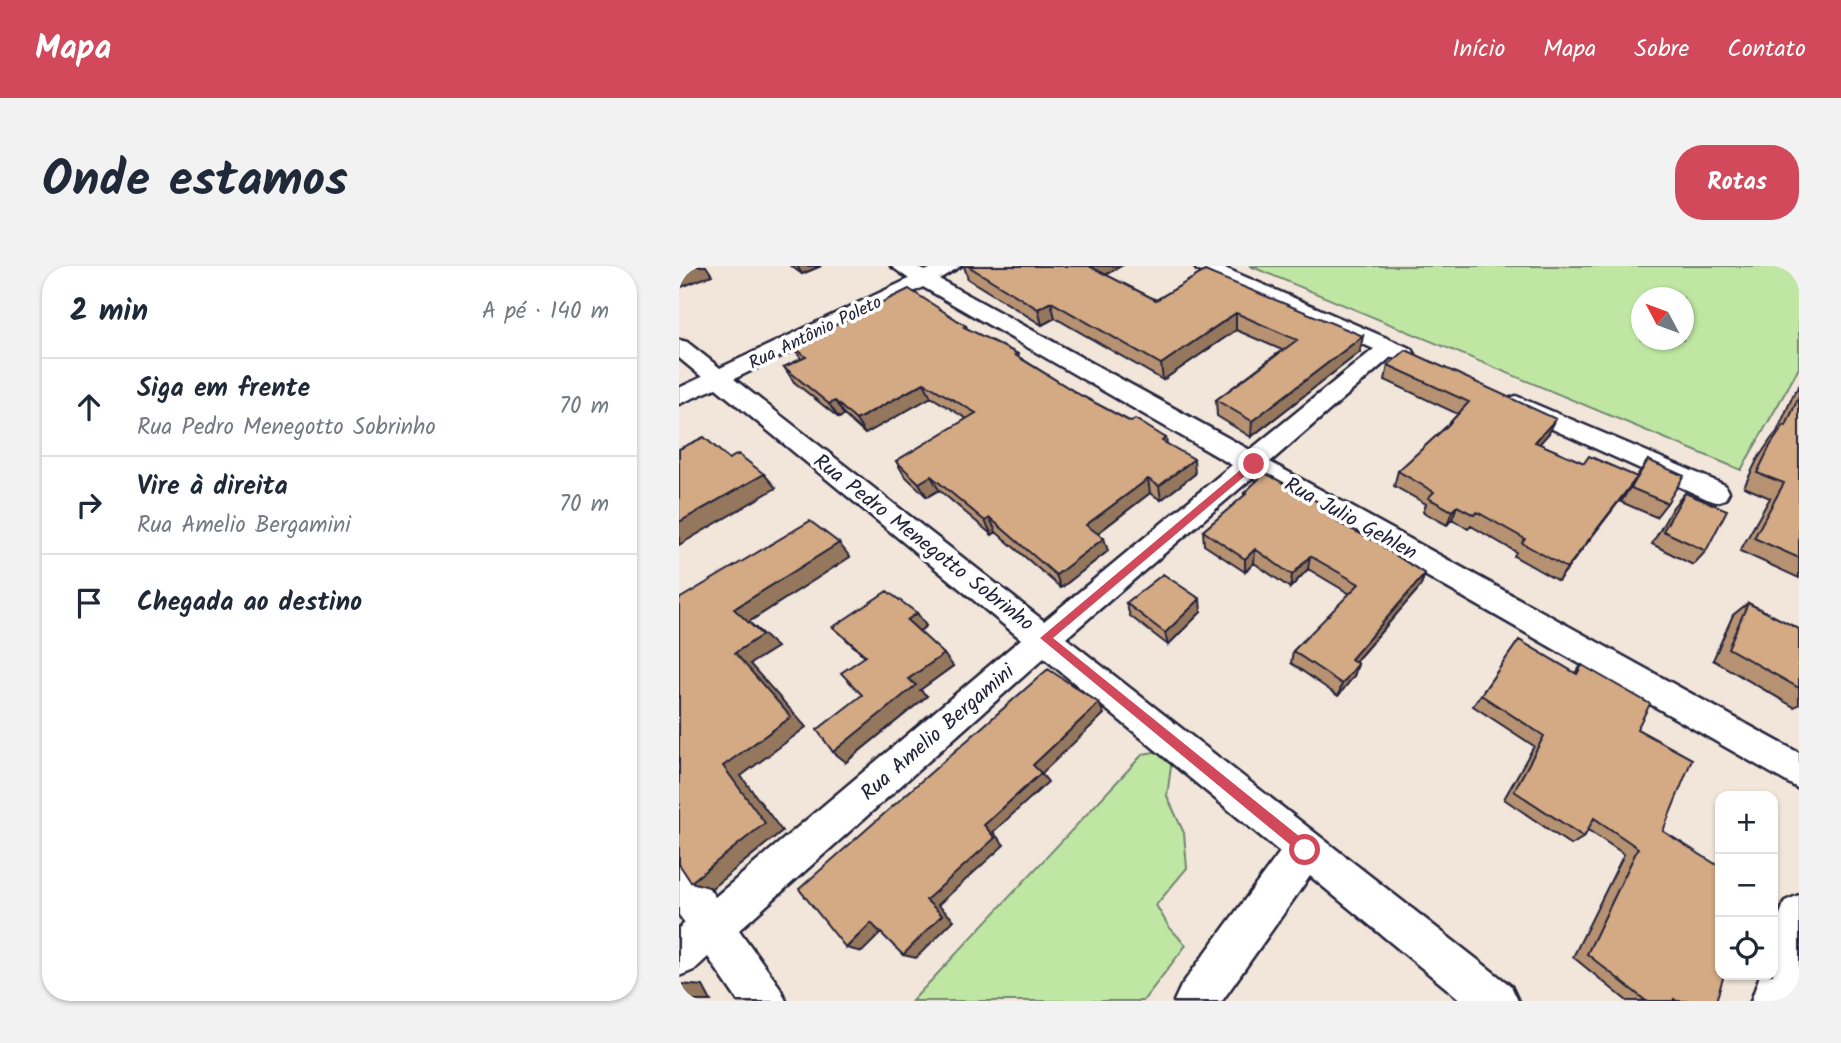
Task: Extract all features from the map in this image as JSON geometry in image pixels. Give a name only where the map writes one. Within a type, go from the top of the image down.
[{"type":"street","name":"Rua Antônio Poleto","points":[[679,397],[718,379],[913,273],[951,266]]},
{"type":"street","points":[[1204,266],[1427,364]]},
{"type":"street","name":"Rua Julio Gehlen","points":[[913,273],[1799,772]]},
{"type":"street","name":"Rua Pedro Menegotto Sobrinho","points":[[679,347],[1496,1001]]},
{"type":"street","name":"Rua Amelio Bergamini","points":[[679,955],[1045,638],[1254,464],[1389,347]]},
{"type":"street","points":[[1490,392],[1716,492]]},
{"type":"street","points":[[1196,1001],[1305,850]]},
{"type":"street","points":[[679,880],[764,1001]]},
{"type":"street","points":[[1773,1001],[1799,915]]},
{"type":"green space","points":[[1250,266],[1799,266],[1799,368],[1741,470]]},
{"type":"green space","points":[[1160,751],[1172,759],[1167,796],[1184,833],[1187,868],[1156,905],[1169,927],[1186,945],[1143,1001],[912,1001],[1143,754]]},
{"type":"building","points":[[968,266],[1089,266],[1156,300],[1205,271],[1363,336],[1252,421],[1216,400],[1297,340],[1236,313],[1161,364],[1051,302],[1038,309]]},
{"type":"building","points":[[909,289],[966,326],[964,327],[1018,354],[1015,355],[1080,395],[1131,422],[1135,419],[1166,438],[1162,441],[1194,459],[1159,486],[1148,479],[1086,525],[1104,538],[1056,575],[990,518],[985,521],[931,476],[919,483],[896,461],[976,413],[924,383],[856,420],[835,401],[829,404],[784,367],[806,357],[793,346]]},
{"type":"building","points":[[1406,350],[1556,419],[1535,442],[1584,463],[1589,456],[1637,477],[1567,568],[1522,543],[1525,539],[1477,512],[1474,515],[1457,506],[1452,511],[1428,498],[1434,492],[1398,471],[1469,402],[1388,365]]},
{"type":"building","points":[[1799,396],[1799,558],[1754,538],[1784,483],[1757,473],[1770,446],[1784,425],[1786,426]]},
{"type":"building","points":[[704,437],[729,459],[738,454],[764,474],[679,522],[679,449]]},
{"type":"building","points":[[1648,460],[1684,476],[1667,503],[1631,488]]},
{"type":"building","points":[[1265,473],[1344,516],[1337,522],[1385,546],[1384,548],[1425,574],[1351,659],[1358,664],[1342,684],[1293,651],[1359,584],[1310,556],[1292,575],[1255,549],[1245,559],[1203,531],[1246,494],[1244,493]]},
{"type":"building","points":[[1685,493],[1727,510],[1706,551],[1663,531]]},
{"type":"building","points":[[810,521],[839,543],[734,609],[762,635],[735,653],[791,717],[723,766],[765,823],[691,882],[679,864],[679,599]]},
{"type":"building","points":[[1163,574],[1200,599],[1165,633],[1126,603]]},
{"type":"building","points":[[887,591],[917,613],[907,620],[944,654],[908,679],[916,685],[833,752],[817,730],[862,695],[841,673],[866,656],[833,627]]},
{"type":"building","points":[[1748,603],[1799,629],[1799,688],[1728,648]]},
{"type":"building","points":[[1519,640],[1577,674],[1582,665],[1650,704],[1637,729],[1692,759],[1663,831],[1715,864],[1715,980],[1722,980],[1716,1001],[1646,1001],[1587,954],[1638,848],[1594,818],[1584,837],[1514,791],[1544,736],[1481,695]]},
{"type":"building","points":[[1048,669],[1099,703],[1033,765],[1041,773],[984,825],[995,838],[926,900],[942,915],[903,955],[871,923],[846,948],[799,889]]},
{"type":"building","points":[[680,984],[689,1001],[679,1001]]},
{"type":"route","points":[[1254,464],[1045,638],[1305,850]]}]
